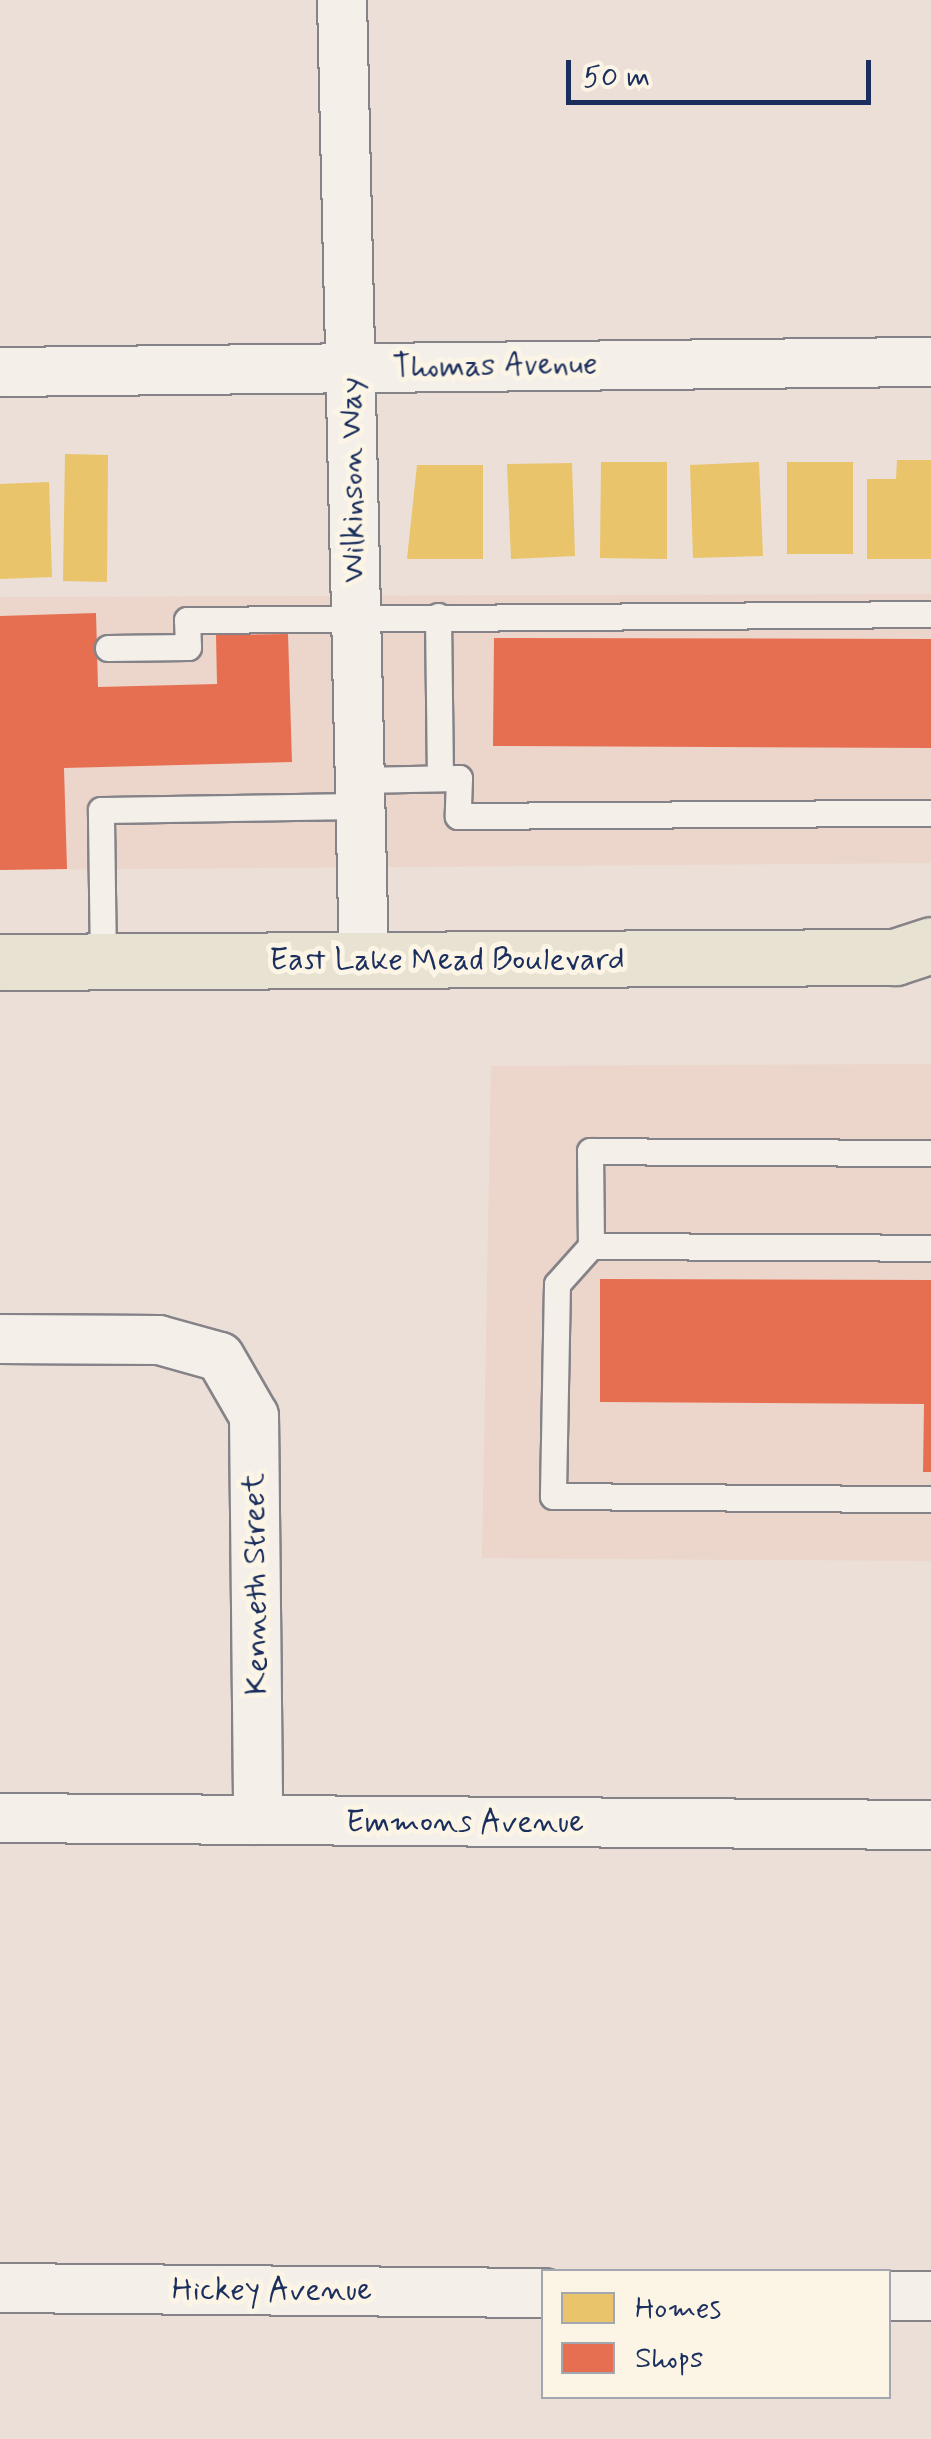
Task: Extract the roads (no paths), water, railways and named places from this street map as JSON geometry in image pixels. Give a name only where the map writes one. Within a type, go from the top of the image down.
[{"type":"main road","name":"East Lake Mead Boulevard","points":[[0,962],[919,958]]},
{"type":"street","name":"Wilkinson Way","points":[[342,0],[364,960]]},
{"type":"street","name":"Thomas Avenue","points":[[0,372],[931,362]]},
{"type":"street","name":"Kenneth Street","points":[[0,1339],[159,1340],[220,1357],[254,1416],[258,1820]]},
{"type":"street","name":"Emmons Avenue","points":[[0,1818],[931,1825]]},
{"type":"street","name":"Hickey Avenue","points":[[0,2288],[541,2293]]},
{"type":"street","points":[[891,2296],[931,2296]]},
{"type":"lane","points":[[108,648],[188,647],[187,620],[931,614]]},
{"type":"lane","points":[[438,616],[440,778]]},
{"type":"lane","points":[[103,962],[101,810],[360,793],[459,778],[458,816],[931,813]]},
{"type":"lane","points":[[931,1152],[590,1151],[591,1246],[557,1284],[554,1496],[931,1499]]},
{"type":"lane","points":[[591,1246],[931,1248]]}]
